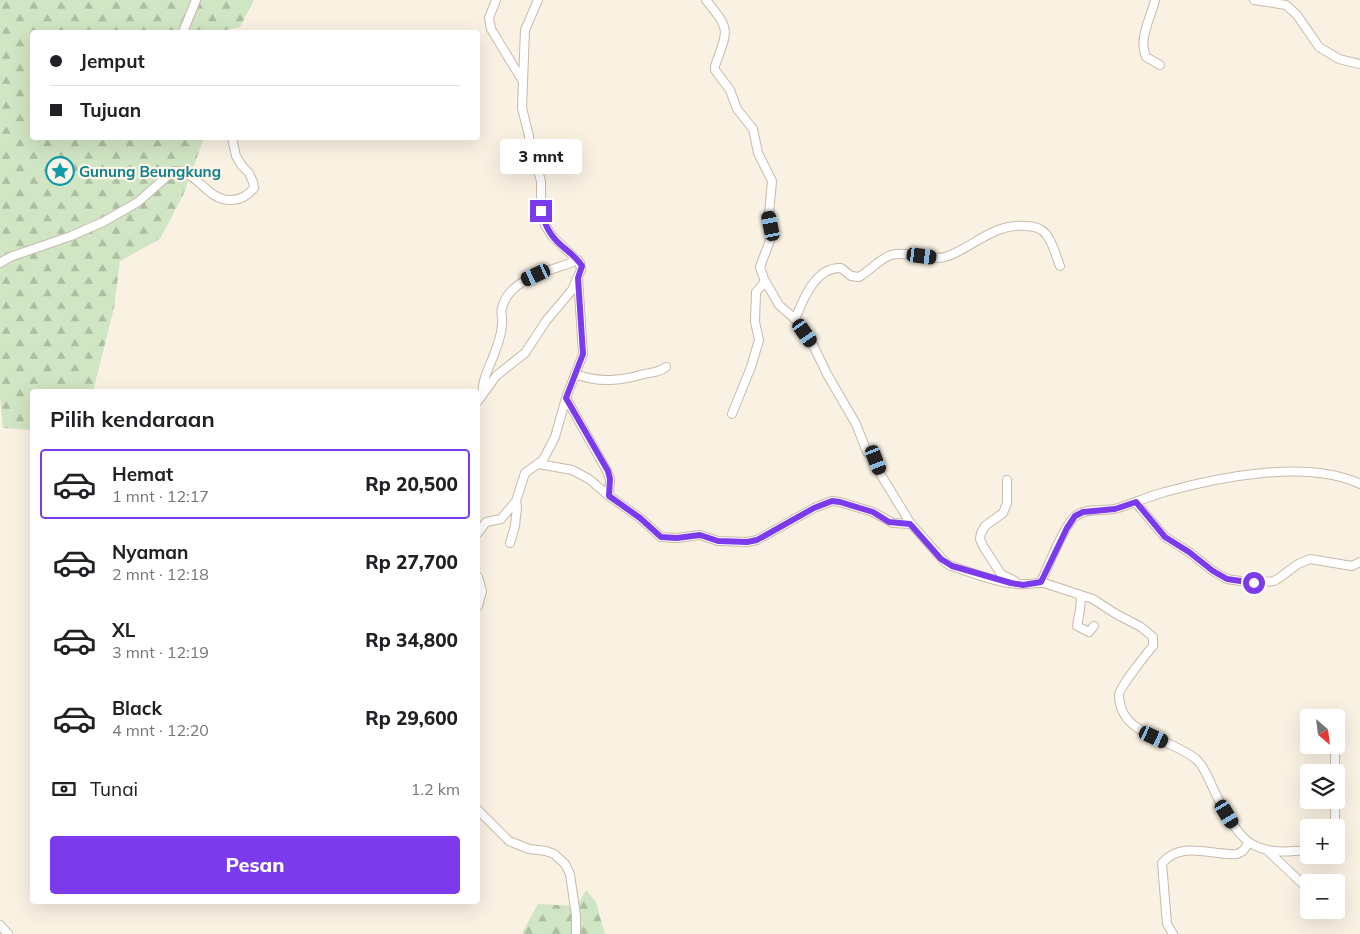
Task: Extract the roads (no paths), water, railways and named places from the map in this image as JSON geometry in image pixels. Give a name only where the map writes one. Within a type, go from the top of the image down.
[{"type":"street","points":[[184,30],[196,0]]},
{"type":"street","points":[[496,0],[489,18],[491,29],[522,80]]},
{"type":"street","points":[[480,398],[496,376],[525,353],[546,322],[572,290],[582,266],[552,236],[545,224],[541,211],[541,181],[529,146],[529,136],[522,108],[525,30],[538,0]]},
{"type":"street","points":[[706,0],[721,19],[726,31],[715,70],[730,90],[737,109],[753,128],[758,153],[772,181],[769,214],[772,235],[760,267],[765,282],[780,305],[795,319],[813,345],[827,374],[856,424],[867,452],[876,460],[881,475],[910,524],[941,559],[952,566],[1023,585],[1041,582],[1093,599],[1141,627],[1153,638],[1153,646],[1121,689],[1119,695],[1121,708],[1126,719],[1136,727],[1186,752],[1198,761],[1234,826],[1248,842],[1267,850],[1282,852],[1300,851]]},
{"type":"street","points":[[1155,0],[1146,25],[1144,50],[1146,57],[1160,65]]},
{"type":"street","points":[[1254,0],[1286,5],[1297,15],[1319,47],[1339,59],[1360,64]]},
{"type":"street","points":[[0,263],[10,257],[71,236],[103,222],[138,202],[173,171],[181,170],[192,176],[214,196],[223,200],[237,200],[248,195],[254,188],[253,182],[236,156],[232,140]]},
{"type":"street","points":[[795,319],[810,287],[824,273],[831,269],[841,268],[851,276],[860,277],[891,255],[906,254],[937,258],[948,256],[991,232],[1009,226],[1029,226],[1043,232],[1047,236],[1060,266]]},
{"type":"street","points":[[483,393],[484,379],[491,365],[502,330],[501,309],[506,297],[526,280],[546,270],[561,267],[578,260]]},
{"type":"street","points":[[480,530],[489,520],[496,521],[501,519],[516,501],[525,473],[543,460],[557,431],[566,398],[583,354],[578,278]]},
{"type":"street","points":[[732,414],[751,367],[759,340],[755,322],[756,292],[765,282]]},
{"type":"street","points":[[575,374],[602,381],[616,380],[657,373],[666,367]]},
{"type":"street","points":[[566,398],[608,471],[610,479],[609,496]]},
{"type":"street","points":[[539,464],[572,470],[589,479],[640,518],[661,537],[700,535],[718,541],[747,542],[757,540],[814,508],[832,501],[873,512],[893,523],[910,524]]},
{"type":"street","points":[[1041,582],[1067,528],[1075,516],[1083,512],[1115,509],[1163,492],[1262,473],[1327,474],[1360,484]]},
{"type":"street","points":[[1007,480],[1007,503],[1003,513],[985,526],[980,539],[982,546],[1001,574],[1023,585]]},
{"type":"street","points":[[510,543],[515,526],[516,501]]},
{"type":"street","points":[[1136,502],[1165,537],[1227,579],[1254,583],[1274,581],[1298,564],[1310,559],[1352,566],[1360,562]]},
{"type":"street","points":[[480,584],[482,591],[480,598]]},
{"type":"street","points":[[1080,596],[1077,626],[1089,632],[1094,626]]},
{"type":"street","points":[[1335,754],[1335,764]]},
{"type":"street","points":[[480,812],[509,841],[529,849],[554,854],[565,864],[570,874],[576,916],[576,934]]},
{"type":"street","points":[[1173,934],[1167,924],[1162,863],[1171,855],[1190,849],[1237,854],[1243,851],[1248,842]]},
{"type":"street","points":[[1267,850],[1300,881]]},
{"type":"street","points":[[0,925],[8,934]]},
{"type":"place","name":"Gunung Beungkung","points":[[60,171]]}]
